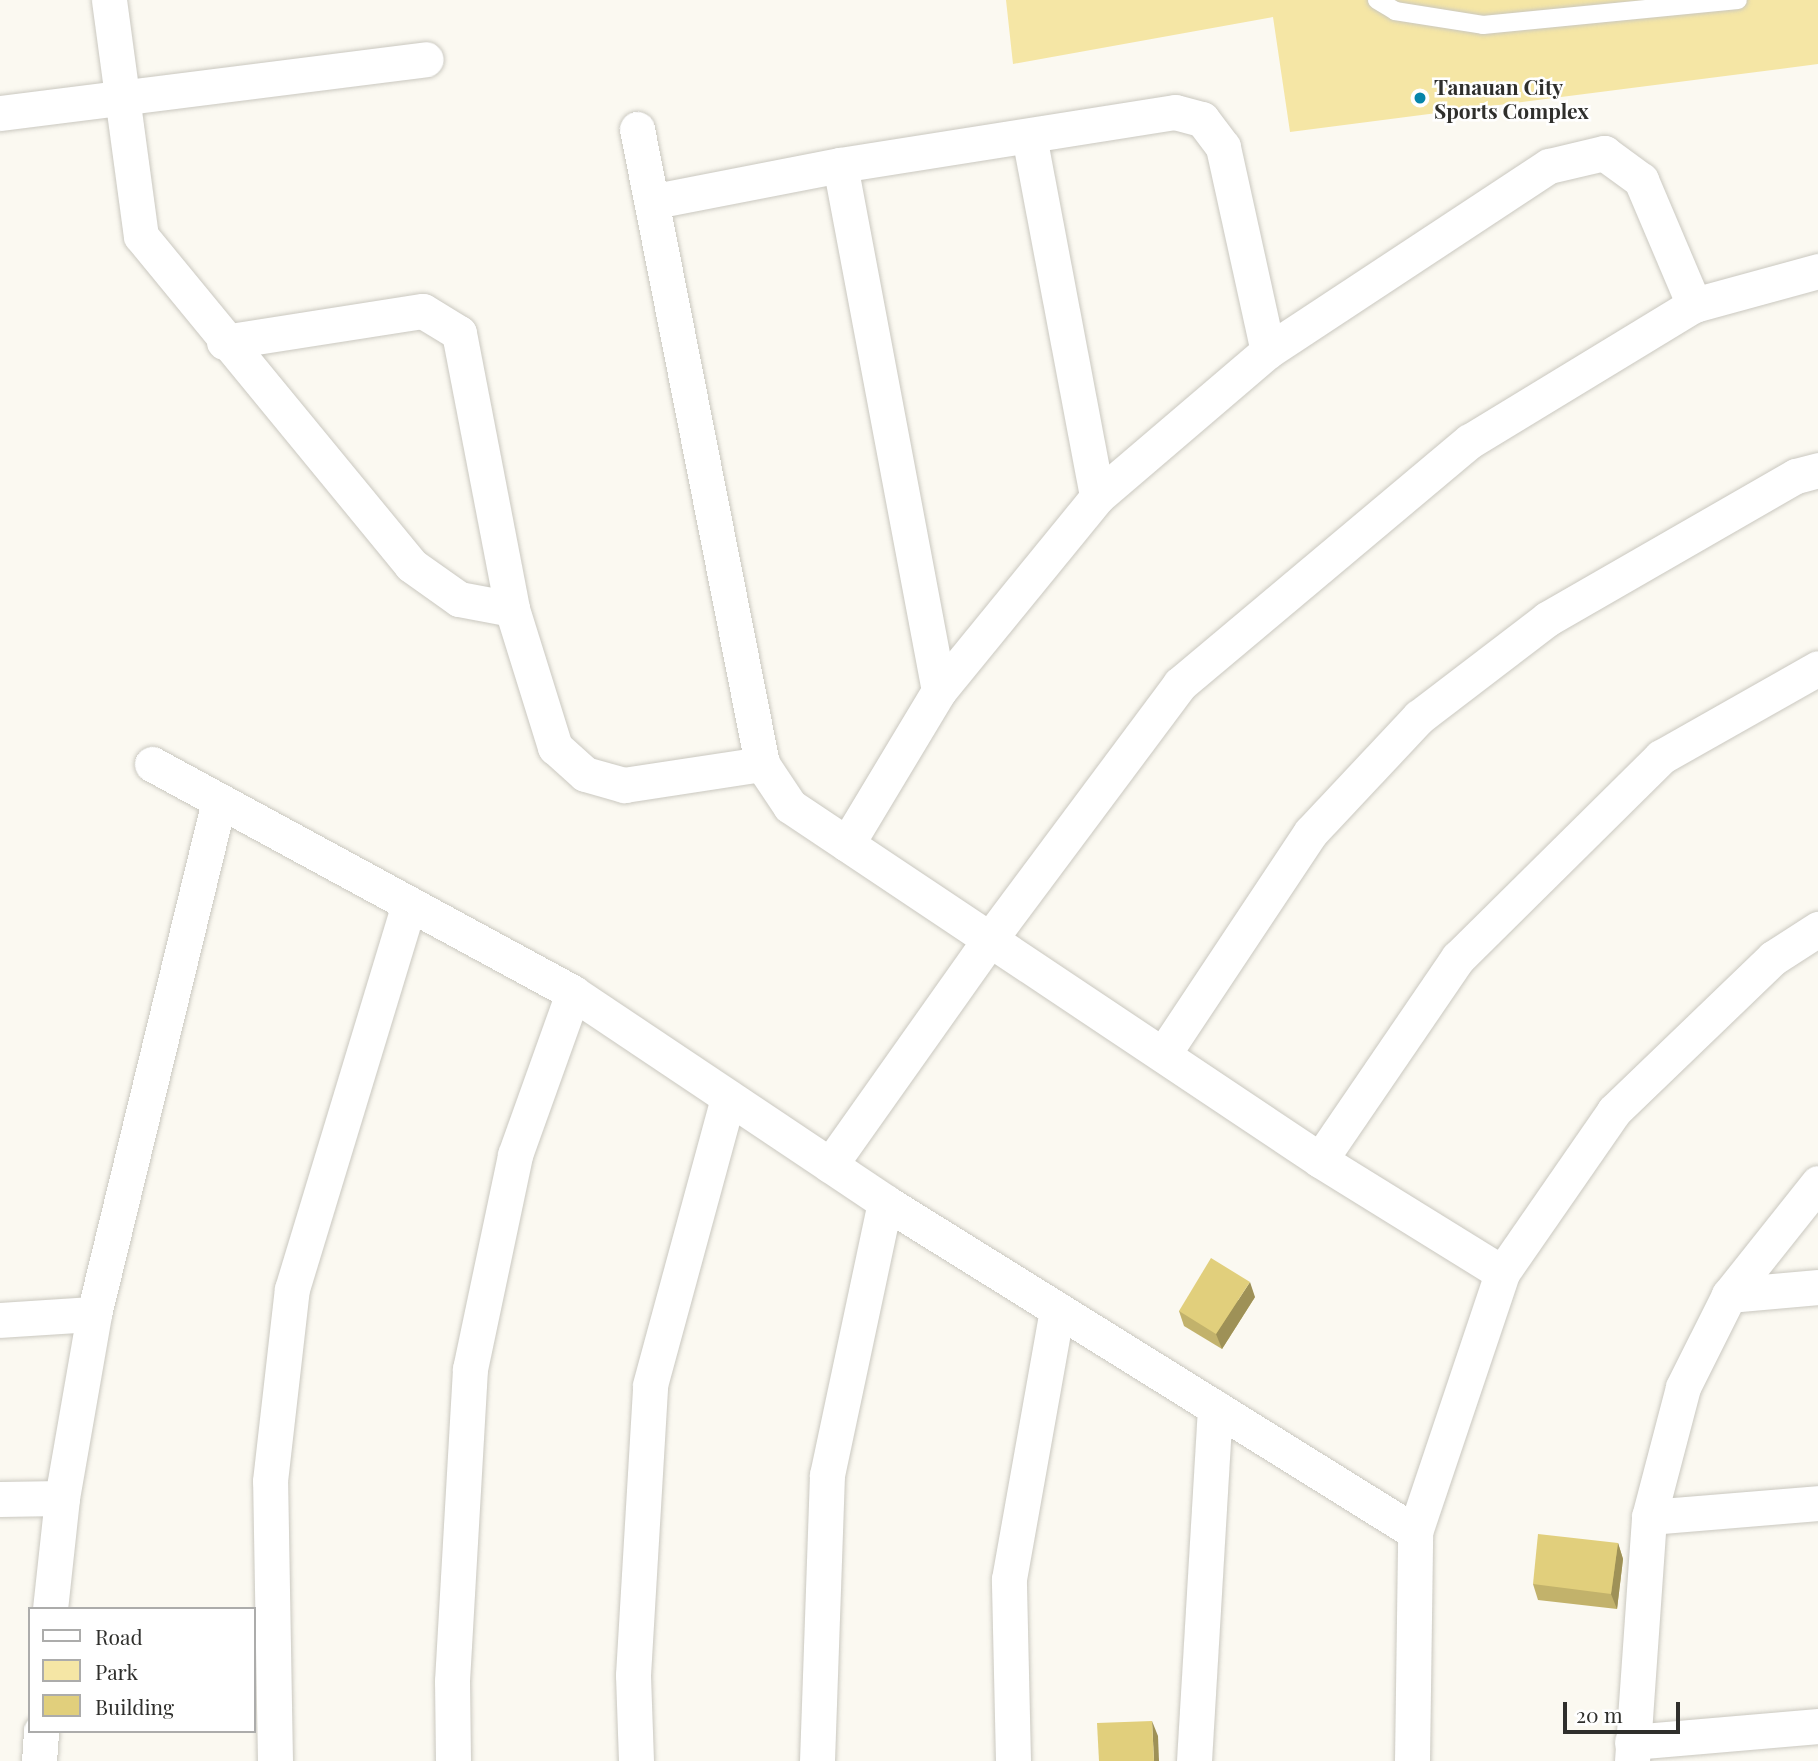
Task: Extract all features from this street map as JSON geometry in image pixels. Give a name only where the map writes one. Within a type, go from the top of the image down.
[{"type":"street","points":[[109,0],[125,98],[141,236],[224,342],[411,565],[459,599],[512,609]]},
{"type":"street","points":[[0,113],[426,59]]},
{"type":"street","points":[[654,201],[840,165],[1175,112],[1202,120],[1223,147],[1268,351]]},
{"type":"street","points":[[637,129],[654,201],[762,764],[790,806],[1164,1053],[1320,1160],[1502,1273]]},
{"type":"street","points":[[1029,136],[1097,497]]},
{"type":"street","points":[[846,844],[939,691],[1097,497],[1268,351],[1549,166],[1604,153],[1641,180],[1694,305]]},
{"type":"street","points":[[840,165],[939,691]]},
{"type":"street","points":[[830,1165],[990,939],[1180,684],[1470,441],[1694,305],[1818,271]]},
{"type":"street","points":[[224,342],[423,311],[459,333],[512,609],[555,747],[585,774],[624,785],[762,764]]},
{"type":"street","points":[[1164,1053],[1311,832],[1419,717],[1548,619],[1796,476],[1818,470]]},
{"type":"street","points":[[1320,1160],[1458,958],[1525,891],[1661,757],[1818,668]]},
{"type":"street","points":[[152,764],[573,993],[885,1202],[1415,1532]]},
{"type":"street","points":[[50,1607],[62,1498],[94,1314],[219,801]]},
{"type":"street","points":[[275,1761],[270,1481],[292,1289],[410,904]]},
{"type":"street","points":[[1412,1761],[1415,1532],[1502,1273],[1614,1111],[1773,958],[1818,929]]},
{"type":"street","points":[[453,1761],[452,1681],[470,1369],[515,1155],[573,993]]},
{"type":"street","points":[[636,1761],[634,1675],[650,1385],[728,1097]]},
{"type":"street","points":[[1818,1183],[1729,1295],[1683,1387],[1649,1517],[1632,1751],[1818,1726]]},
{"type":"street","points":[[817,1761],[827,1475],[885,1202]]},
{"type":"street","points":[[1729,1295],[1818,1287]]},
{"type":"street","points":[[1013,1761],[1009,1579],[1057,1309]]},
{"type":"street","points":[[0,1320],[94,1314]]},
{"type":"street","points":[[1194,1761],[1215,1408]]},
{"type":"street","points":[[0,1499],[62,1498]]},
{"type":"street","points":[[1649,1517],[1818,1503]]},
{"type":"street","points":[[39,1761],[41,1733]]},
{"type":"lane","points":[[1377,0],[1395,11],[1483,25],[1738,0]]},
{"type":"green space","name":"Tanauan City Sports Complex","points":[[1006,0],[1818,0],[1818,64],[1290,132],[1273,17],[1013,64]]},
{"type":"building","points":[[1211,1258],[1250,1282],[1216,1334],[1179,1311]]},
{"type":"building","points":[[1538,1534],[1618,1543],[1611,1594],[1533,1584]]},
{"type":"building","points":[[1152,1721],[1154,1761],[1099,1761],[1097,1723]]},
{"type":"place","name":"Tanauan City Sports Complex","points":[[1420,98]]}]
